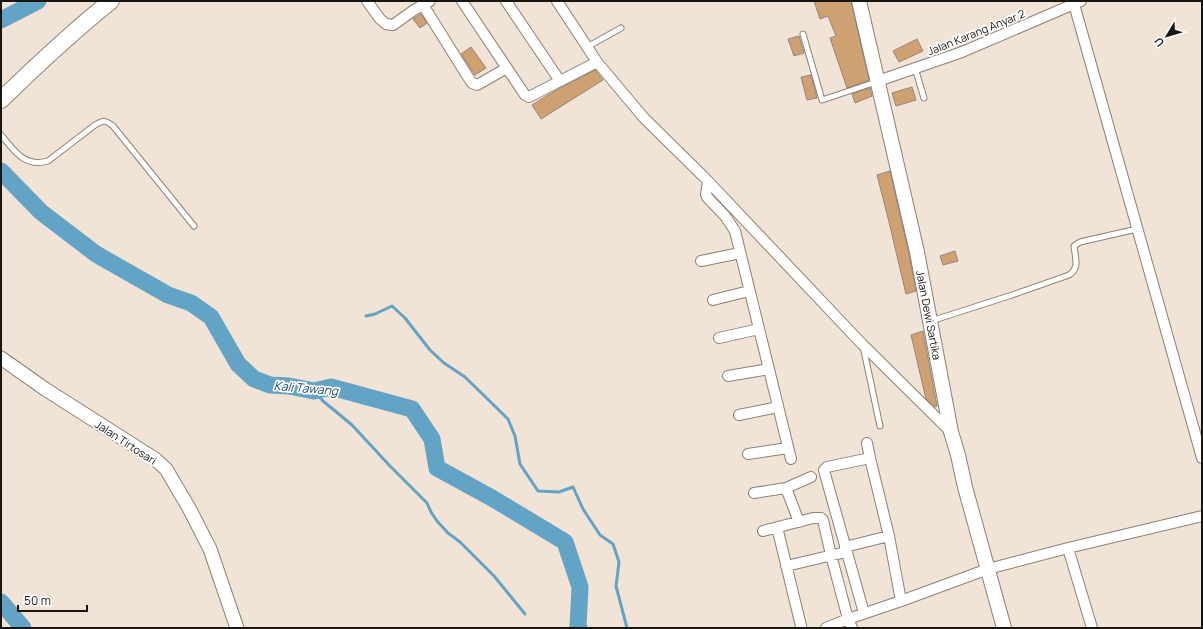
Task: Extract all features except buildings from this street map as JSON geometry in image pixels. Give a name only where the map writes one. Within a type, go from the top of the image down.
[{"type":"main road","points":[[1,100],[33,69],[93,15],[111,1]]},
{"type":"main road","name":"Jalan Dewi Sartika","points":[[859,1],[917,252],[951,432],[1004,628]]},
{"type":"street","points":[[367,1],[380,19],[386,24],[393,25],[427,3],[472,83],[477,85],[506,68]]},
{"type":"street","points":[[462,1],[527,97],[531,97],[597,62]]},
{"type":"street","points":[[506,1],[560,81]]},
{"type":"street","points":[[557,1],[597,62],[644,118],[708,182],[862,344],[951,432]]},
{"type":"street","points":[[1078,2],[1137,229],[1199,439],[1202,458]]},
{"type":"street","name":"Jalan Karang Anyar 2","points":[[878,81],[978,45],[1078,2]]},
{"type":"street","points":[[708,182],[707,197],[725,216],[735,231],[791,459]]},
{"type":"street","points":[[701,261],[740,253]]},
{"type":"street","points":[[713,300],[749,291]]},
{"type":"street","points":[[719,338],[759,329]]},
{"type":"street","name":"Jalan Tirtosari","points":[[1,358],[45,389],[155,459],[166,469],[189,508],[210,549],[237,628]]},
{"type":"street","points":[[728,376],[769,369]]},
{"type":"street","points":[[739,415],[778,407]]},
{"type":"street","points":[[867,443],[889,536],[901,602]]},
{"type":"street","points":[[748,454],[788,448]]},
{"type":"street","points":[[864,613],[824,470],[827,467],[870,458]]},
{"type":"street","points":[[754,493],[786,488],[811,477]]},
{"type":"street","points":[[786,488],[799,522]]},
{"type":"street","points":[[826,628],[850,623],[864,613],[901,602],[988,569],[1202,516]]},
{"type":"street","points":[[763,530],[813,518],[821,518],[823,520],[850,623]]},
{"type":"street","points":[[777,527],[801,626]]},
{"type":"street","points":[[786,566],[831,555],[889,536]]},
{"type":"street","points":[[1068,548],[1092,628]]},
{"type":"lane","points":[[587,47],[621,28]]},
{"type":"lane","points":[[803,34],[822,100],[878,81]]},
{"type":"lane","points":[[915,68],[924,98]]},
{"type":"lane","points":[[1,135],[22,158],[29,162],[41,164],[48,161],[95,125],[106,121],[113,126],[194,226]]},
{"type":"lane","points":[[930,322],[1069,275],[1074,272],[1076,267],[1074,246],[1080,242],[1137,229]]},
{"type":"lane","points":[[862,344],[880,426]]},
{"type":"waterway","points":[[1,20],[38,1]]},
{"type":"waterway","name":"Kali Tawang","points":[[1,171],[41,212],[96,254],[168,295],[191,303],[211,317],[238,364],[254,379],[270,385],[289,386],[314,391],[331,387],[412,409],[432,439],[437,468],[492,498],[565,542],[580,587],[579,628]]},
{"type":"waterway","points":[[366,316],[375,314],[392,306],[405,318],[430,350],[444,363],[465,377],[508,419],[515,436],[520,464],[538,491],[559,492],[573,487],[583,509],[600,535],[613,544],[619,562],[616,586],[627,628]]},
{"type":"waterway","points":[[314,391],[323,401],[352,425],[427,503],[437,521],[494,576],[525,614]]},
{"type":"waterway","points":[[1,602],[23,628]]}]
